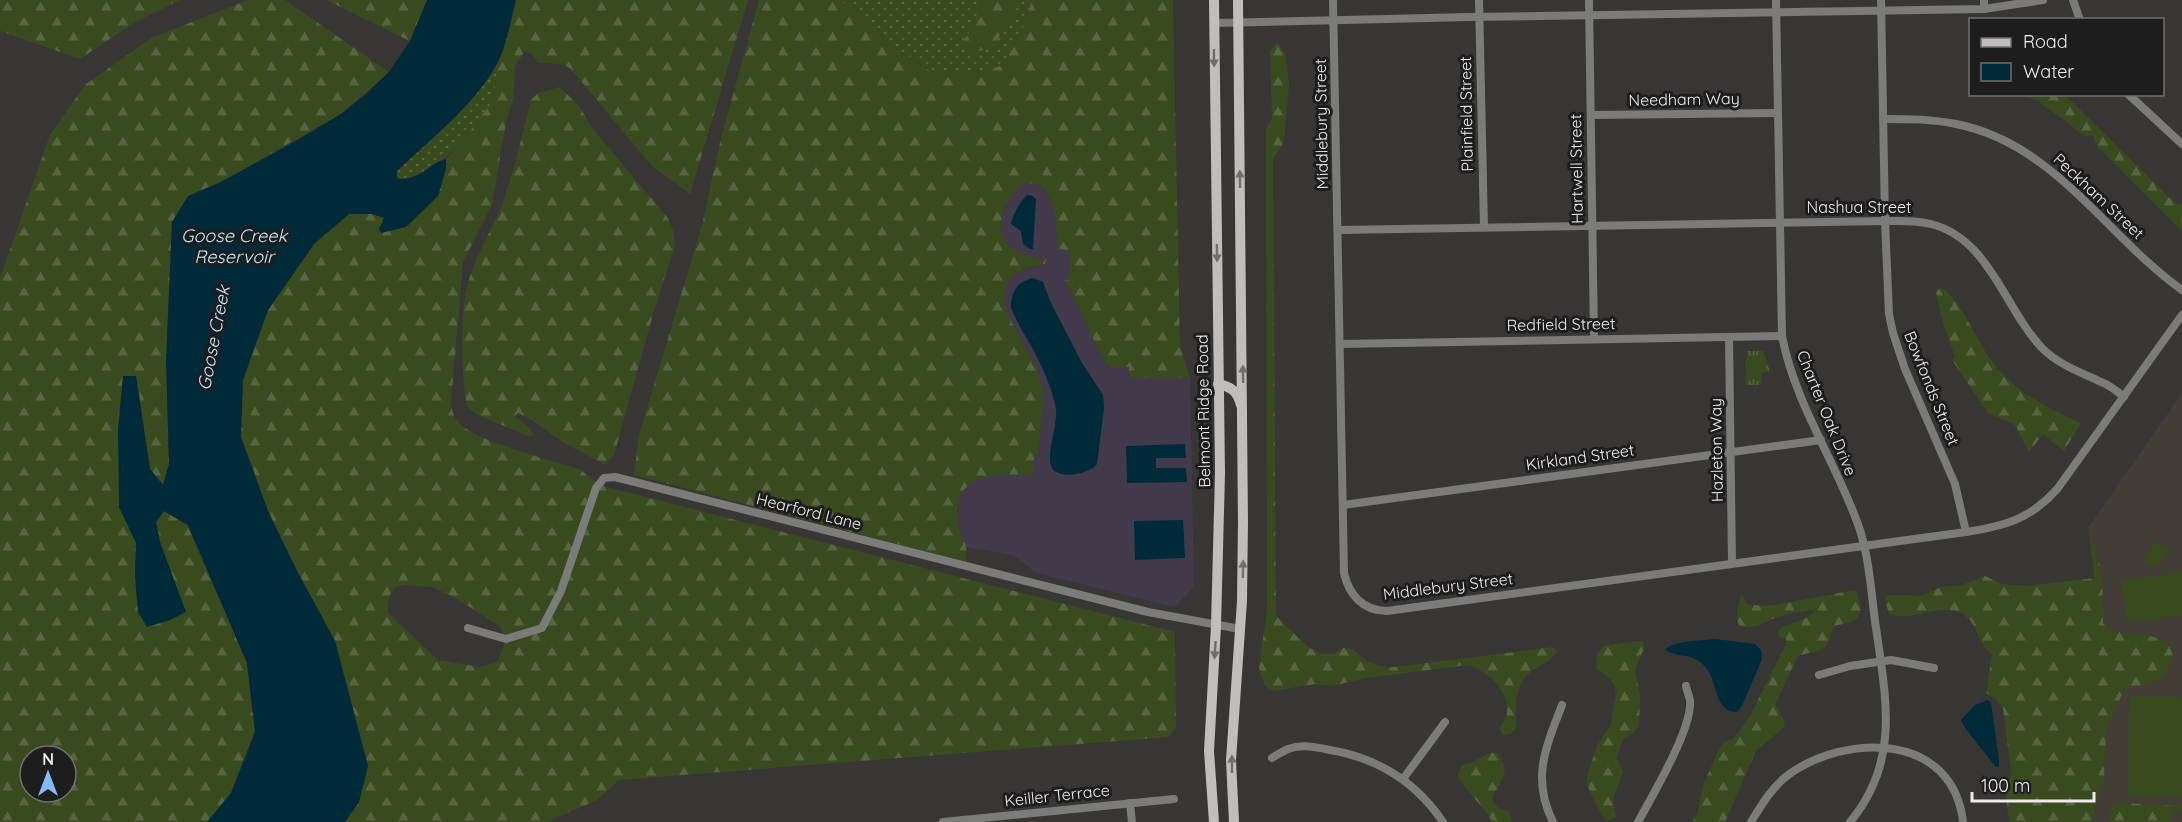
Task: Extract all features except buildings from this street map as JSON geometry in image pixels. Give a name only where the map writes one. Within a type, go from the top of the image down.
[{"type":"main road","name":"Belmont Ridge Road","points":[[1214,0],[1220,473],[1216,626],[1209,743],[1214,822]]},
{"type":"main road","points":[[1234,822],[1231,760],[1240,629],[1244,522],[1238,0]]},
{"type":"main road","points":[[1218,384],[1228,386],[1237,393],[1244,414]]},
{"type":"street","name":"Middlebury Street","points":[[1333,0],[1346,582],[1358,600],[1377,610],[1399,609],[1966,532]]},
{"type":"street","name":"Plainfield Street","points":[[1479,0],[1484,227]]},
{"type":"street","name":"Hartwell Street","points":[[1589,0],[1594,338]]},
{"type":"street","name":"Charter Oak Drive","points":[[1776,0],[1782,336],[1791,371],[1859,527],[1864,546],[1887,713],[1885,746],[1880,770],[1871,791],[1850,822]]},
{"type":"street","name":"Bowfonds Street","points":[[1881,0],[1887,295],[1893,333],[1905,369],[1955,484],[1966,532]]},
{"type":"street","points":[[1214,23],[1881,11],[2043,0]]},
{"type":"street","points":[[2073,0],[2079,18]]},
{"type":"street","points":[[2130,96],[2182,144]]},
{"type":"street","name":"Needham Way","points":[[1591,115],[1778,113]]},
{"type":"street","name":"Peckham Street","points":[[1883,119],[1920,119],[1958,124],[2013,144],[2056,174],[2146,261],[2182,290]]},
{"type":"street","name":"Nashua Street","points":[[1339,230],[1780,222],[1885,221],[1931,224],[1968,243],[1986,264],[2042,348],[2065,366],[2102,382],[2124,397]]},
{"type":"street","points":[[1966,532],[2010,523],[2026,516],[2044,503],[2064,480],[2182,315]]},
{"type":"street","name":"Redfield Street","points":[[1340,344],[1782,336]]},
{"type":"street","name":"Hazleton Way","points":[[1729,337],[1732,563]]},
{"type":"street","name":"Kirkland Street","points":[[1343,505],[1821,440]]},
{"type":"street","name":"Hearford Lane","points":[[468,628],[506,639],[542,628],[561,591],[596,488],[604,478],[615,477],[1148,612],[1240,629]]},
{"type":"street","points":[[1819,675],[1881,661],[1902,661],[1934,668]]},
{"type":"street","points":[[1638,822],[1663,776],[1688,718],[1690,701],[1686,686]]},
{"type":"street","points":[[1553,822],[1542,791],[1542,760],[1562,705]]},
{"type":"street","points":[[1403,779],[1445,722]]},
{"type":"street","points":[[1751,822],[1783,779],[1801,766],[1831,755],[1864,747],[1885,746],[1917,755],[1940,772],[1958,801],[1963,822]]},
{"type":"street","points":[[1272,758],[1288,749],[1301,747],[1322,748],[1365,759],[1403,779],[1433,808],[1443,822]]},
{"type":"street","name":"Keiller Terrace","points":[[943,822],[1009,819],[1053,811],[1174,799]]},
{"type":"street","points":[[1130,803],[1132,822]]},
{"type":"street","points":[[1053,811],[1054,822]]},
{"type":"shaded area","points":[[1024,183],[1038,185],[1048,195],[1055,213],[1058,249],[1070,249],[1070,279],[1065,280],[1108,367],[1129,367],[1129,378],[1190,378],[1194,587],[1174,607],[1036,573],[1013,555],[966,547],[961,536],[958,519],[959,500],[966,486],[982,476],[1034,475],[1034,453],[1038,453],[1041,429],[1014,329],[1003,298],[1004,287],[1016,272],[1045,264],[1045,259],[1018,254],[1005,241],[1000,230],[1002,215],[1012,193]]},
{"type":"shaded area","points":[[2182,393],[2182,822],[2017,822],[2065,582],[2095,578],[2088,528]]},
{"type":"green space","points":[[0,0],[180,0],[135,22],[80,59],[0,31]]},
{"type":"green space","points":[[248,0],[285,0],[389,72],[341,114],[221,182],[188,196],[166,360],[169,464],[163,485],[150,469],[136,376],[123,376],[119,507],[136,543],[135,577],[185,612],[160,542],[156,522],[164,511],[187,525],[247,663],[255,732],[231,793],[207,822],[0,822],[0,278],[50,135],[85,85],[151,38]]},
{"type":"green space","points":[[326,0],[427,0],[410,41]]},
{"type":"green space","points":[[516,0],[748,0],[690,194],[652,166],[571,69],[563,64],[538,63],[532,54],[525,51],[515,66],[513,101],[506,121],[492,205],[463,262],[451,403],[460,424],[483,438],[581,470],[606,487],[1175,632],[1176,727],[1169,737],[619,780],[597,800],[547,822],[345,822],[359,802],[368,766],[335,641],[268,511],[241,437],[243,380],[268,310],[314,244],[349,214],[372,214],[384,218],[446,169],[446,159],[466,137],[493,100],[499,60]],"holes":[[[406,585],[433,587],[500,626],[506,639],[498,662],[480,667],[438,660],[388,613],[389,597],[395,587]]]},
{"type":"green space","points":[[759,0],[840,0],[891,45],[935,74],[968,74],[1001,66],[1024,26],[1031,0],[1173,0],[1180,347],[1190,378],[1129,378],[1129,367],[1109,367],[1065,280],[1070,279],[1070,250],[1058,249],[1054,214],[1049,197],[1038,185],[1024,183],[1012,195],[1005,208],[1001,220],[1002,232],[1006,242],[1015,250],[1028,256],[1046,259],[1045,264],[1012,276],[1005,289],[1004,298],[1005,309],[1037,369],[1044,397],[1038,454],[1034,454],[1034,475],[993,476],[970,484],[963,492],[958,504],[958,521],[965,545],[966,562],[634,475],[639,435],[702,225],[720,142]]},
{"type":"green space","points":[[840,0],[1031,0],[1024,26],[1001,66],[968,74],[936,74],[891,45]]},
{"type":"green space","points":[[978,0],[1018,0],[1017,8],[993,47],[969,54],[964,40],[977,20]]},
{"type":"green space","points":[[1277,43],[1286,54],[1289,84],[1284,142],[1273,159],[1276,616],[1307,646],[1321,654],[1334,654],[1343,648],[1353,649],[1367,661],[1386,668],[1553,647],[1557,651],[1554,655],[1523,680],[1517,695],[1516,728],[1510,734],[1503,735],[1500,729],[1507,711],[1500,688],[1489,676],[1468,665],[1366,678],[1332,686],[1315,684],[1273,691],[1265,686],[1259,668],[1267,609],[1266,130],[1272,119],[1270,51]]},
{"type":"green space","points":[[499,60],[494,98],[476,126],[452,151],[426,171],[399,179],[397,171],[465,105]]},
{"type":"green space","points":[[560,87],[580,107],[592,128],[668,218],[675,244],[614,455],[604,464],[564,443],[518,413],[515,416],[535,436],[528,436],[478,415],[467,407],[465,394],[463,326],[465,295],[471,273],[506,194],[531,100],[538,93]]},
{"type":"green space","points":[[2023,96],[2065,96],[2070,100],[2174,202],[2182,205],[2182,231],[2097,146],[2093,136],[2085,136],[2037,100]]},
{"type":"green space","points":[[1941,287],[1957,303],[1991,360],[2010,381],[2043,405],[2081,423],[2064,451],[2043,434],[2029,452],[2015,425],[1988,413],[1952,360],[1955,357],[1943,323],[1936,292]]},
{"type":"green space","points":[[1747,351],[1763,351],[1770,371],[1762,373],[1761,385],[1746,385]]},
{"type":"green space","points":[[2089,537],[2092,538],[2102,574],[2103,623],[2114,631],[2150,636],[2164,641],[2172,653],[2172,662],[2162,677],[2125,688],[2106,728],[2104,779],[2094,809],[2093,822],[2009,822],[2006,797],[2011,772],[2003,709],[1997,700],[1986,693],[1992,655],[1987,651],[1972,623],[1963,614],[1945,610],[1898,616],[1889,614],[1885,600],[1888,595],[1920,596],[1941,587],[1962,585],[1985,576],[2002,584],[2027,586],[2095,578]]},
{"type":"green space","points":[[2156,541],[2169,550],[2156,569],[2143,560]]},
{"type":"green space","points":[[2182,572],[2182,615],[2127,623],[2121,580]]},
{"type":"green space","points":[[1855,590],[1861,611],[1859,616],[1850,622],[1835,626],[1825,647],[1798,656],[1775,704],[1785,722],[1784,727],[1756,751],[1725,822],[1692,822],[1697,814],[1704,783],[1720,747],[1726,741],[1733,739],[1749,718],[1786,644],[1786,639],[1778,636],[1778,631],[1814,612],[1811,610],[1788,614],[1756,626],[1745,627],[1739,625],[1737,618],[1742,595],[1747,604],[1763,606]]},
{"type":"green space","points":[[1643,641],[1644,648],[1635,670],[1640,695],[1639,726],[1624,738],[1620,747],[1617,758],[1623,772],[1613,799],[1616,817],[1609,821],[1601,815],[1587,785],[1587,776],[1597,746],[1611,724],[1616,694],[1614,684],[1597,669],[1596,657],[1603,646]]},
{"type":"green space","points":[[2129,696],[2182,697],[2182,798],[2127,796]]},
{"type":"green space","points":[[1495,752],[1501,759],[1505,771],[1492,799],[1497,807],[1509,812],[1512,822],[1492,822],[1458,775],[1462,765]]},
{"type":"green space","points":[[2114,804],[2182,806],[2182,818],[2179,811],[2175,810],[2170,822],[2110,822],[2110,811]]},
{"type":"water","name":"Goose Creek Reservoir","points":[[427,0],[516,0],[504,48],[488,78],[465,107],[397,171],[399,179],[406,179],[446,159],[446,169],[438,196],[406,227],[381,233],[379,229],[384,218],[372,214],[349,214],[314,244],[268,310],[243,380],[241,437],[268,511],[335,641],[368,766],[359,802],[345,822],[207,822],[231,793],[255,732],[247,663],[188,525],[164,511],[156,522],[160,542],[186,612],[147,627],[138,612],[135,577],[136,543],[119,507],[118,429],[123,376],[136,376],[150,469],[163,485],[169,464],[166,360],[172,222],[188,196],[221,182],[296,141],[341,114],[365,95],[389,72],[410,41]]},
{"type":"water","points":[[1027,195],[1036,199],[1033,249],[1023,244],[1021,231],[1011,224],[1017,208]]},
{"type":"water","points":[[1033,278],[1043,282],[1051,303],[1082,363],[1103,395],[1104,409],[1097,464],[1082,473],[1061,474],[1052,468],[1050,463],[1056,415],[1054,401],[1042,368],[1011,307],[1012,296],[1016,288]]},
{"type":"water","points":[[1185,444],[1186,458],[1156,458],[1156,468],[1186,468],[1187,482],[1127,483],[1126,446]]},
{"type":"water","points":[[1183,520],[1185,558],[1135,560],[1134,521]]},
{"type":"water","points":[[1715,639],[1755,644],[1761,650],[1762,659],[1742,706],[1737,712],[1730,711],[1720,702],[1711,675],[1701,663],[1696,659],[1674,654],[1665,649],[1682,642]]},
{"type":"water","points":[[1988,700],[1991,703],[1999,767],[1996,767],[1961,720],[1975,705]]},
{"type":"water label","name":"Goose Creek","points":[[214,338]]}]
